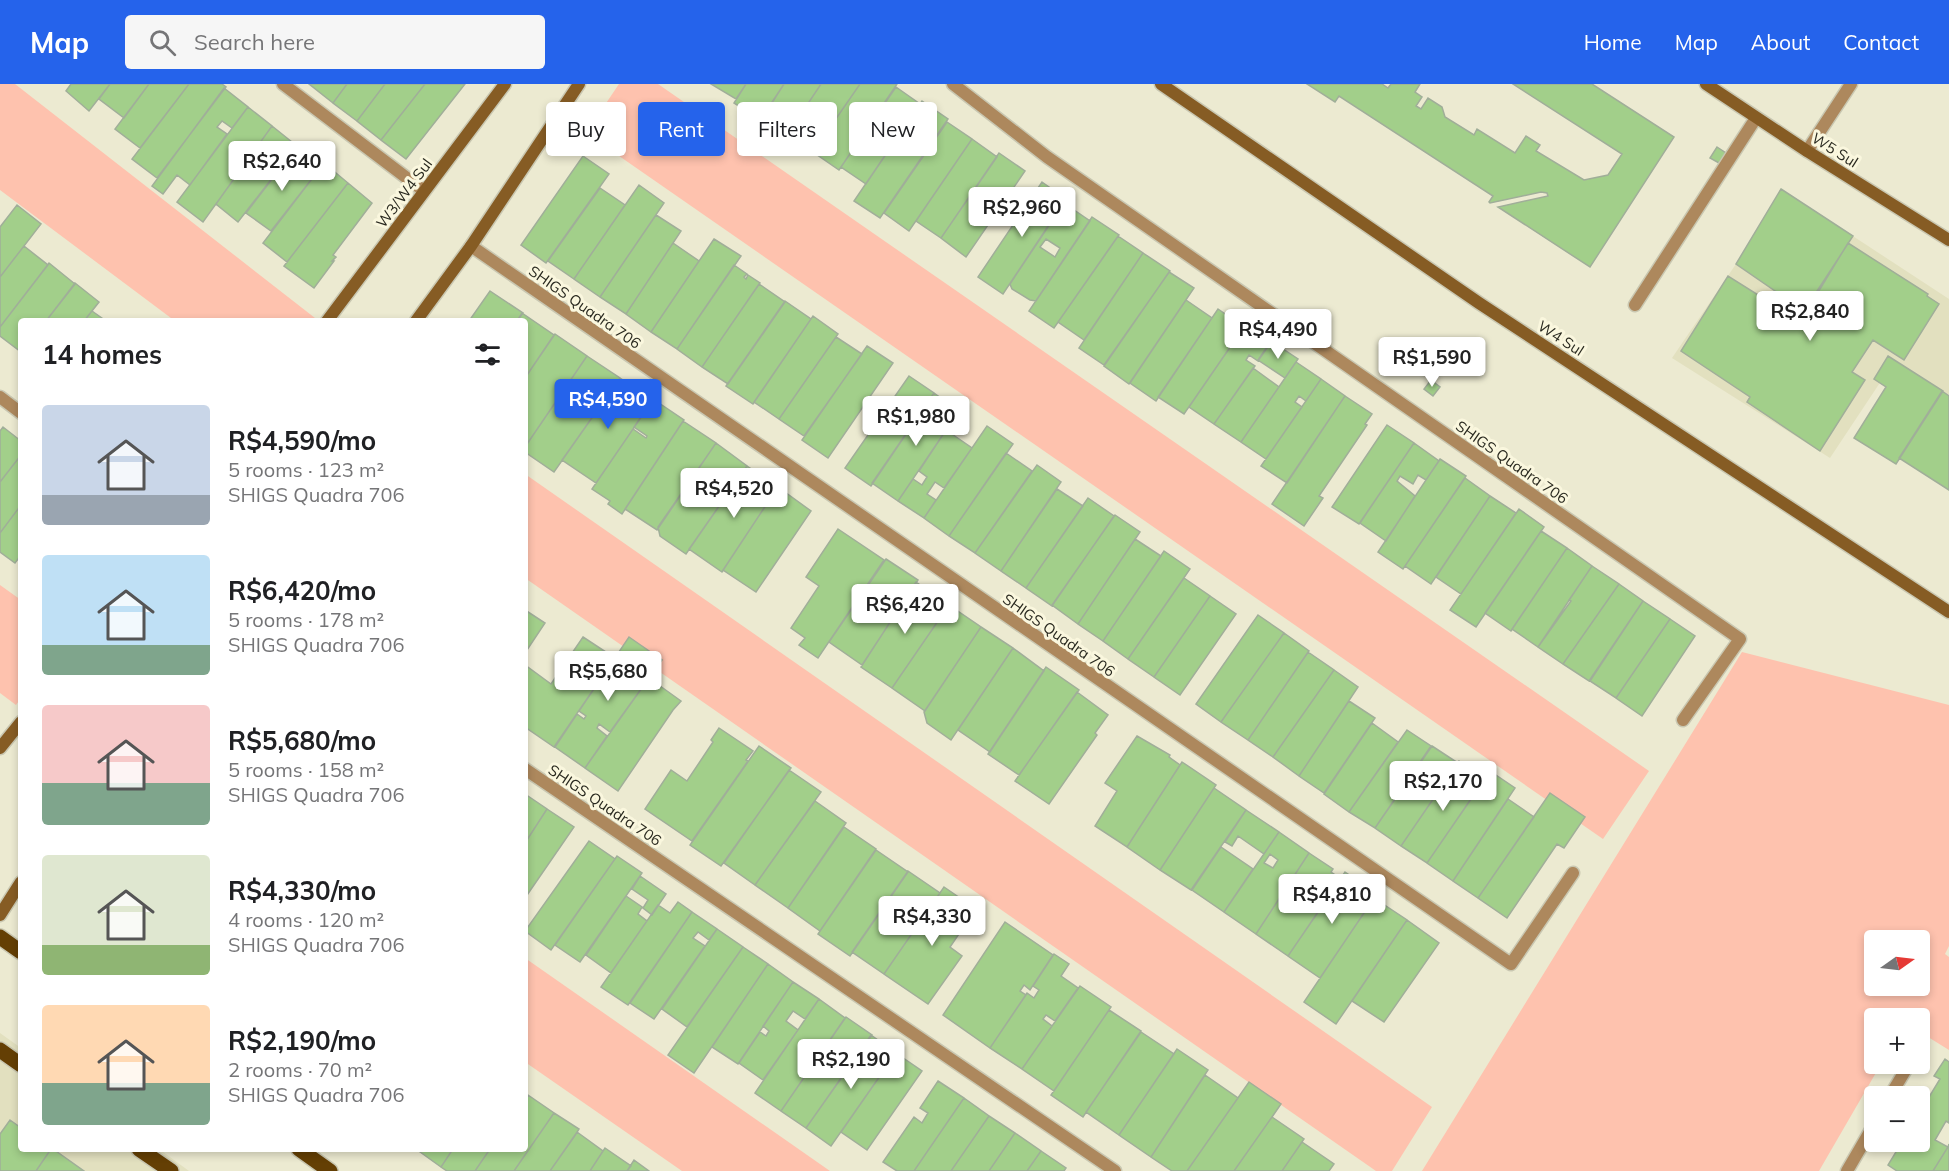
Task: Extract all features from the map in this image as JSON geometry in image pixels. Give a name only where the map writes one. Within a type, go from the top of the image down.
[{"type":"main road","name":"W3/W4 Sul","points":[[329,318],[505,84]]},
{"type":"main road","points":[[418,318],[471,246],[579,84]]},
{"type":"main road","name":"W4 Sul","points":[[1161,84],[1479,303],[1949,612]]},
{"type":"main road","name":"W5 Sul","points":[[1706,84],[1807,151],[1949,240]]},
{"type":"main road","points":[[0,748],[18,726]]},
{"type":"main road","points":[[0,915],[18,887]]},
{"type":"main road","points":[[0,937],[18,950]]},
{"type":"main road","points":[[0,1043],[0,1051],[18,1063]]},
{"type":"main road","points":[[144,1152],[171,1171]]},
{"type":"main road","points":[[303,1152],[330,1171]]},
{"type":"main road","points":[[154,1159],[179,1171]]},
{"type":"street","points":[[283,84],[424,191]]},
{"type":"street","name":"SHIGS Quadra 706","points":[[954,84],[1056,164],[1740,639],[1683,720]]},
{"type":"street","points":[[1807,151],[1851,84]]},
{"type":"street","points":[[1635,305],[1756,118]]},
{"type":"street","name":"SHIGS Quadra 706","points":[[471,246],[1511,964],[1573,873]]},
{"type":"street","points":[[0,397],[18,411]]},
{"type":"street","name":"SHIGS Quadra 706","points":[[528,771],[1115,1171]]},
{"type":"street","points":[[1847,1171],[1864,1142]]},
{"type":"shaded area","points":[[0,84],[15,84],[315,318],[171,318],[0,190]]},
{"type":"shaded area","points":[[619,84],[658,84],[684,102],[638,102],[638,156],[725,156],[725,130],[737,139],[737,156],[762,156],[1649,771],[1603,839],[619,156],[626,156],[626,102],[607,102]]},
{"type":"shaded area","points":[[1781,189],[1949,299],[1949,395],[1895,360],[1830,458],[1672,358],[1736,264]]},
{"type":"shaded area","points":[[528,476],[1432,1107],[1392,1171],[1376,1171],[528,580]]},
{"type":"shaded area","points":[[0,585],[18,598],[18,702],[16,705],[0,693]]},
{"type":"shaded area","points":[[1742,652],[1949,705],[1949,946],[1945,954],[1949,957],[1949,1050],[1930,1038],[1930,1008],[1864,1008],[1864,1074],[1875,1074],[1868,1086],[1864,1086],[1864,1093],[1819,1171],[1422,1171]]},
{"type":"shaded area","points":[[528,960],[830,1171],[682,1171],[528,1064]]},
{"type":"shaded area","points":[[0,1033],[18,1046],[18,1152],[163,1152],[189,1171],[0,1171]]},
{"type":"building","points":[[71,84],[110,84],[89,111],[66,91]]},
{"type":"building","points":[[110,84],[149,84],[124,118],[99,99]]},
{"type":"building","points":[[149,84],[189,84],[140,148],[115,129]]},
{"type":"building","points":[[189,84],[222,84],[226,87],[157,178],[132,159]]},
{"type":"building","points":[[309,84],[347,84],[333,103]]},
{"type":"building","points":[[347,84],[385,84],[357,121],[333,103]]},
{"type":"building","points":[[385,84],[425,84],[381,140],[357,121]]},
{"type":"building","points":[[425,84],[465,84],[406,159],[381,140]]},
{"type":"building","points":[[711,84],[746,84],[736,99]]},
{"type":"building","points":[[746,84],[784,84],[772,102],[737,102],[737,105],[734,103]]},
{"type":"building","points":[[784,84],[821,84],[809,102],[773,102]]},
{"type":"building","points":[[821,84],[860,84],[837,117],[837,102],[809,102]]},
{"type":"building","points":[[860,84],[897,84],[885,102],[849,102],[849,155],[839,170],[819,156],[837,156],[837,117]]},
{"type":"building","points":[[1307,84],[1382,84],[1388,88],[1391,84],[1420,84],[1415,92],[1422,97],[1416,106],[1421,109],[1428,98],[1442,107],[1445,117],[1474,135],[1477,129],[1515,153],[1526,136],[1540,145],[1536,151],[1584,180],[1608,175],[1622,154],[1513,84],[1592,84],[1674,137],[1590,267],[1498,207],[1548,196],[1547,193],[1541,192],[1490,203],[1493,196],[1339,96],[1335,102]]},
{"type":"building","points":[[896,87],[917,102],[886,102]]},
{"type":"building","points":[[224,88],[248,107],[232,128],[222,121],[217,127],[227,134],[190,185],[177,175],[163,194],[152,186]]},
{"type":"building","points":[[248,107],[272,126],[203,222],[177,202]]},
{"type":"building","points":[[937,111],[948,119],[937,135]]},
{"type":"building","points":[[947,122],[972,139],[909,231],[884,213],[923,156],[937,156],[937,136]]},
{"type":"building","points":[[272,126],[297,146],[238,222],[216,204]]},
{"type":"building","points":[[972,139],[997,157],[941,238],[916,221]]},
{"type":"building","points":[[1717,147],[1726,153],[1719,163],[1710,158]]},
{"type":"building","points":[[293,152],[318,171],[271,231],[246,213]]},
{"type":"building","points":[[999,153],[1025,171],[966,257],[941,238]]},
{"type":"building","points":[[849,155],[885,156],[866,184],[841,167]]},
{"type":"building","points":[[583,156],[609,174],[546,263],[521,245]]},
{"type":"building","points":[[885,156],[923,156],[880,218],[854,201]]},
{"type":"building","points":[[324,163],[348,183],[287,262],[263,243]]},
{"type":"building","points":[[1042,182],[1066,199],[1003,294],[978,277]]},
{"type":"building","points":[[348,183],[372,203],[333,255],[336,257],[332,261],[334,261],[314,288],[284,266]]},
{"type":"building","points":[[639,185],[664,203],[600,297],[574,279]]},
{"type":"building","points":[[600,188],[625,205],[574,279],[548,261]]},
{"type":"building","points":[[1781,189],[1853,236],[1804,311],[1736,264]]},
{"type":"building","points":[[1064,203],[1090,221],[1036,301],[1012,289],[1010,284]],"holes":[[[1046,239],[1060,248],[1055,257],[1040,247]]]},
{"type":"building","points":[[17,205],[41,224],[0,277],[0,227]]},
{"type":"building","points":[[656,215],[681,231],[626,314],[600,297]]},
{"type":"building","points":[[1092,217],[1119,235],[1054,328],[1029,311]]},
{"type":"building","points":[[1118,236],[1143,253],[1084,340],[1058,322]]},
{"type":"building","points":[[714,239],[741,256],[677,349],[651,332]]},
{"type":"building","points":[[673,243],[699,261],[651,332],[626,314]]},
{"type":"building","points":[[1848,243],[1928,294],[1927,296],[1939,304],[1904,360],[1873,340],[1852,372],[1865,380],[1820,451],[1747,402],[1750,397],[1681,351],[1728,276],[1782,310],[1779,316],[1797,327]]},
{"type":"building","points":[[24,246],[48,265],[0,327],[0,277]]},
{"type":"building","points":[[1143,253],[1170,271],[1104,365],[1079,348]]},
{"type":"building","points":[[49,263],[75,284],[48,318],[18,318],[18,350],[0,336],[0,327]]},
{"type":"building","points":[[734,265],[747,274],[744,277],[746,279],[748,275],[760,283],[702,367],[677,349]]},
{"type":"building","points":[[1169,272],[1194,288],[1129,384],[1104,366]]},
{"type":"building","points":[[75,283],[99,302],[86,318],[48,318]]},
{"type":"building","points":[[759,284],[785,302],[728,384],[702,367]]},
{"type":"building","points":[[490,291],[523,313],[519,318],[471,318]]},
{"type":"building","points":[[1186,300],[1212,318],[1156,401],[1130,383]]},
{"type":"building","points":[[785,301],[811,319],[753,404],[726,386]]},
{"type":"building","points":[[1218,309],[1244,327],[1184,414],[1158,397]]},
{"type":"building","points":[[92,311],[102,318],[86,318]]},
{"type":"building","points":[[522,313],[554,335],[528,374],[528,318],[519,318]]},
{"type":"building","points":[[813,316],[838,334],[779,419],[754,402]]},
{"type":"building","points":[[1246,324],[1272,341],[1258,361],[1249,355],[1246,360],[1255,366],[1214,424],[1189,407]]},
{"type":"building","points":[[555,334],[587,356],[528,443],[528,374]]},
{"type":"building","points":[[836,337],[862,354],[804,436],[779,419]]},
{"type":"building","points":[[1271,341],[1298,359],[1285,378],[1258,360]]},
{"type":"building","points":[[867,346],[893,363],[828,458],[802,440]]},
{"type":"building","points":[[587,356],[620,378],[554,472],[528,454],[528,443]]},
{"type":"building","points":[[1888,356],[1943,391],[1896,464],[1854,438],[1886,387],[1874,379]]},
{"type":"building","points":[[1296,362],[1321,379],[1306,401],[1299,396],[1295,402],[1302,407],[1266,459],[1241,442]]},
{"type":"building","points":[[1253,368],[1279,387],[1241,442],[1214,424]]},
{"type":"building","points":[[909,376],[934,393],[871,486],[845,468]]},
{"type":"building","points":[[620,378],[653,400],[596,483],[562,460]]},
{"type":"building","points":[[1321,379],[1345,396],[1287,483],[1261,466]]},
{"type":"building","points":[[1431,380],[1440,387],[1433,396],[1424,389]]},
{"type":"building","points":[[1942,391],[1949,396],[1949,490],[1899,458]]},
{"type":"building","points":[[934,393],[959,411],[898,501],[872,483]]},
{"type":"building","points":[[1345,396],[1372,414],[1319,496],[1323,498],[1304,526],[1272,504]]},
{"type":"building","points":[[653,399],[684,420],[622,514],[608,504],[610,501],[592,489],[633,429],[646,438],[647,436],[634,427]]},
{"type":"building","points":[[683,421],[716,443],[657,530],[625,509]]},
{"type":"building","points":[[1387,425],[1414,443],[1359,524],[1332,507]]},
{"type":"building","points":[[987,426],[1013,444],[949,536],[924,518]]},
{"type":"building","points":[[3,427],[18,439],[18,459],[0,482],[0,431]]},
{"type":"building","points":[[946,430],[972,448],[944,488],[935,482],[927,494],[936,500],[924,518],[898,501],[913,479],[922,485],[927,477],[919,471]]},
{"type":"building","points":[[716,443],[747,466],[686,554],[660,536],[658,527]]},
{"type":"building","points":[[1414,443],[1439,461],[1426,480],[1418,475],[1413,484],[1400,476],[1397,481],[1415,496],[1386,541],[1360,523]]},
{"type":"building","points":[[1006,453],[1032,471],[975,553],[949,536]]},
{"type":"building","points":[[18,459],[18,509],[0,533],[0,482]]},
{"type":"building","points":[[1440,459],[1466,476],[1403,569],[1378,552]]},
{"type":"building","points":[[1037,465],[1061,482],[1001,571],[975,553]]},
{"type":"building","points":[[747,466],[778,487],[722,572],[689,549]]},
{"type":"building","points":[[1465,478],[1490,496],[1431,584],[1405,566]]},
{"type":"building","points":[[778,487],[811,511],[756,592],[723,570]]},
{"type":"building","points":[[1057,489],[1083,506],[1026,588],[1001,571]]},
{"type":"building","points":[[1490,496],[1516,513],[1461,594],[1436,577]]},
{"type":"building","points":[[1088,498],[1114,516],[1052,606],[1026,588]]},
{"type":"building","points":[[18,509],[18,559],[15,563],[0,552],[0,533]]},
{"type":"building","points":[[1519,509],[1544,527],[1476,627],[1450,610]]},
{"type":"building","points":[[1115,515],[1140,532],[1078,624],[1052,605]]},
{"type":"building","points":[[838,529],[884,560],[818,658],[799,645],[805,638],[791,628],[819,586],[806,577]]},
{"type":"building","points":[[1541,531],[1567,548],[1511,631],[1485,613]]},
{"type":"building","points":[[1135,539],[1161,556],[1103,641],[1078,624]]},
{"type":"building","points":[[1567,548],[1592,566],[1538,647],[1512,629]]},
{"type":"building","points":[[1164,551],[1190,569],[1128,659],[1103,641]]},
{"type":"building","points":[[886,559],[918,580],[862,665],[829,642]]},
{"type":"building","points":[[1592,566],[1619,584],[1563,664],[1538,647],[1571,601],[1569,600]]},
{"type":"building","points":[[1184,578],[1210,596],[1154,677],[1128,659]]},
{"type":"building","points":[[916,582],[949,605],[892,688],[861,667]]},
{"type":"building","points":[[1619,584],[1643,601],[1589,681],[1563,664]]},
{"type":"building","points":[[1210,596],[1236,614],[1180,695],[1154,677]]},
{"type":"building","points":[[1643,601],[1670,619],[1616,698],[1590,681]]},
{"type":"building","points":[[949,605],[981,627],[925,711],[892,688]]},
{"type":"building","points":[[528,612],[545,623],[528,648]]},
{"type":"building","points":[[1258,615],[1284,633],[1221,722],[1196,704]]},
{"type":"building","points":[[1670,619],[1695,636],[1642,716],[1616,698]]},
{"type":"building","points":[[981,627],[1013,648],[951,740],[927,723],[924,712]]},
{"type":"building","points":[[1284,633],[1309,651],[1248,740],[1221,722]]},
{"type":"building","points":[[583,637],[615,658],[554,747],[528,729],[528,667],[551,684]]},
{"type":"building","points":[[629,637],[662,660],[610,732],[599,724],[597,728],[607,736],[585,768],[555,747],[577,714],[584,719],[586,716],[579,711]]},
{"type":"building","points":[[1013,648],[1044,671],[990,752],[958,730]]},
{"type":"building","points":[[1308,652],[1334,670],[1273,757],[1248,740]]},
{"type":"building","points":[[1046,667],[1079,690],[1019,775],[988,754]]},
{"type":"building","points":[[1334,670],[1358,687],[1299,776],[1273,757]]},
{"type":"building","points":[[649,678],[681,701],[618,791],[585,768]]},
{"type":"building","points":[[1077,692],[1108,715],[1095,733],[1097,735],[1049,804],[1015,781]]},
{"type":"building","points":[[1349,701],[1375,718],[1324,793],[1299,776]]},
{"type":"building","points":[[1372,723],[1398,742],[1349,812],[1324,794]]},
{"type":"building","points":[[719,728],[753,751],[692,841],[645,809],[671,770],[687,781],[713,742],[711,740]]},
{"type":"building","points":[[1407,730],[1431,746],[1375,828],[1349,812]]},
{"type":"building","points":[[1137,736],[1170,755],[1169,757],[1180,765],[1127,847],[1095,826],[1117,791],[1105,783]]},
{"type":"building","points":[[759,746],[791,768],[721,866],[690,845]]},
{"type":"building","points":[[1432,746],[1458,763],[1401,846],[1375,828]]},
{"type":"building","points":[[1459,761],[1485,779],[1427,863],[1401,846]]},
{"type":"building","points":[[1182,762],[1216,785],[1160,870],[1127,847]]},
{"type":"building","points":[[789,770],[821,792],[755,885],[724,863]]},
{"type":"building","points":[[1490,771],[1515,788],[1453,881],[1427,863]]},
{"type":"building","points":[[1214,788],[1246,810],[1191,890],[1160,870]]},
{"type":"building","points":[[1550,793],[1585,817],[1564,848],[1557,844],[1507,918],[1478,898]]},
{"type":"building","points":[[528,796],[547,809],[528,838]]},
{"type":"building","points":[[1508,799],[1534,817],[1478,898],[1453,881]]},
{"type":"building","points":[[815,801],[846,823],[788,908],[755,885]]},
{"type":"building","points":[[547,809],[574,827],[528,894],[528,838]]},
{"type":"building","points":[[1246,810],[1279,832],[1264,854],[1238,836],[1232,846],[1225,842]]},
{"type":"building","points":[[844,827],[876,849],[820,931],[788,908]]},
{"type":"building","points":[[1279,832],[1309,853],[1256,934],[1224,912]],"holes":[[[1270,854],[1278,860],[1273,868],[1264,863]]]},
{"type":"building","points":[[589,841],[615,859],[551,950],[528,933],[528,927]]},
{"type":"building","points":[[1221,847],[1253,869],[1224,912],[1192,890]]},
{"type":"building","points":[[876,850],[908,872],[850,956],[818,934]]},
{"type":"building","points":[[1309,853],[1333,869],[1331,872],[1341,879],[1288,956],[1256,934]]},
{"type":"building","points":[[617,856],[642,873],[580,962],[555,945]]},
{"type":"building","points":[[908,871],[940,893],[884,974],[852,952]]},
{"type":"building","points":[[1345,872],[1377,894],[1320,978],[1288,956]]},
{"type":"building","points":[[640,876],[666,894],[652,915],[643,908],[648,900],[632,889]]},
{"type":"building","points":[[944,887],[976,909],[950,947],[962,956],[928,1004],[884,974]]},
{"type":"building","points":[[626,896],[642,907],[638,914],[647,921],[611,973],[586,955]]},
{"type":"building","points":[[1374,898],[1407,920],[1336,1024],[1304,1002]]},
{"type":"building","points":[[678,902],[692,912],[628,1005],[601,987],[658,905],[670,913]]},
{"type":"building","points":[[692,912],[717,929],[709,940],[698,932],[693,938],[705,946],[654,1019],[630,1003]]},
{"type":"building","points":[[1407,920],[1439,943],[1384,1022],[1352,1001]]},
{"type":"building","points":[[1005,922],[1053,955],[1030,990],[1024,985],[1020,991],[1026,995],[990,1048],[943,1015]]},
{"type":"building","points":[[717,929],[743,947],[687,1027],[662,1009]]},
{"type":"building","points":[[743,947],[768,964],[694,1073],[668,1055]]},
{"type":"building","points":[[1054,954],[1069,964],[1061,976],[1078,988],[1055,1021],[1046,1015],[1043,1019],[1052,1026],[1022,1069],[990,1048],[1027,993],[1034,998],[1039,990],[1033,986]]},
{"type":"building","points":[[768,964],[793,982],[738,1064],[712,1047]]},
{"type":"building","points":[[793,982],[819,999],[805,1019],[793,1011],[786,1021],[798,1030],[763,1080],[739,1063],[760,1032],[766,1036],[769,1031],[763,1026]]},
{"type":"building","points":[[1080,986],[1111,1007],[1054,1091],[1022,1069]]},
{"type":"building","points":[[819,999],[845,1018],[781,1111],[755,1093]]},
{"type":"building","points":[[1109,1010],[1141,1031],[1083,1117],[1051,1095]]},
{"type":"building","points":[[846,1017],[872,1035],[806,1128],[781,1111]]},
{"type":"building","points":[[1141,1032],[1174,1054],[1119,1135],[1086,1112]]},
{"type":"building","points":[[871,1035],[896,1053],[831,1146],[806,1128]]},
{"type":"building","points":[[1177,1049],[1208,1070],[1151,1157],[1119,1135]]},
{"type":"building","points":[[896,1053],[922,1071],[867,1150],[841,1132]]},
{"type":"building","points":[[1945,1059],[1949,1062],[1949,1123],[1946,1121],[1935,1140],[1948,1147],[1933,1171],[1897,1171],[1888,1165],[1896,1152],[1930,1152],[1930,1096],[1940,1079],[1934,1076]]},
{"type":"building","points":[[1205,1075],[1238,1098],[1187,1171],[1172,1171],[1151,1157]]},
{"type":"building","points":[[938,1081],[964,1098],[914,1171],[897,1171],[883,1162],[914,1117],[922,1123],[928,1113],[920,1108]]},
{"type":"building","points":[[1249,1082],[1281,1104],[1272,1117],[1234,1171],[1187,1171]]},
{"type":"building","points":[[528,1095],[554,1113],[528,1151]]},
{"type":"building","points":[[964,1098],[989,1116],[951,1171],[914,1171]]},
{"type":"building","points":[[554,1113],[579,1129],[550,1171],[514,1171]]},
{"type":"building","points":[[989,1116],[1015,1133],[989,1171],[951,1171]]},
{"type":"building","points":[[1272,1117],[1304,1139],[1282,1171],[1234,1171]]},
{"type":"building","points":[[10,1120],[18,1126],[18,1152],[49,1152],[36,1171],[0,1171],[0,1134]]},
{"type":"building","points":[[577,1132],[603,1151],[590,1171],[550,1171]]},
{"type":"building","points":[[1015,1133],[1041,1151],[1027,1171],[989,1171]]},
{"type":"building","points":[[1302,1142],[1334,1164],[1329,1171],[1282,1171]]},
{"type":"building","points":[[1949,1144],[1949,1171],[1933,1171],[1948,1147]]},
{"type":"building","points":[[605,1148],[631,1166],[627,1171],[590,1171]]},
{"type":"building","points":[[1041,1151],[1066,1168],[1064,1171],[1027,1171]]},
{"type":"building","points":[[49,1152],[57,1152],[84,1171],[36,1171]]},
{"type":"building","points":[[420,1152],[451,1152],[441,1167]]},
{"type":"building","points":[[451,1152],[488,1152],[475,1171],[447,1171],[441,1167]]},
{"type":"building","points":[[488,1152],[527,1152],[514,1171],[475,1171]]},
{"type":"building","points":[[634,1160],[649,1171],[627,1171]]}]
